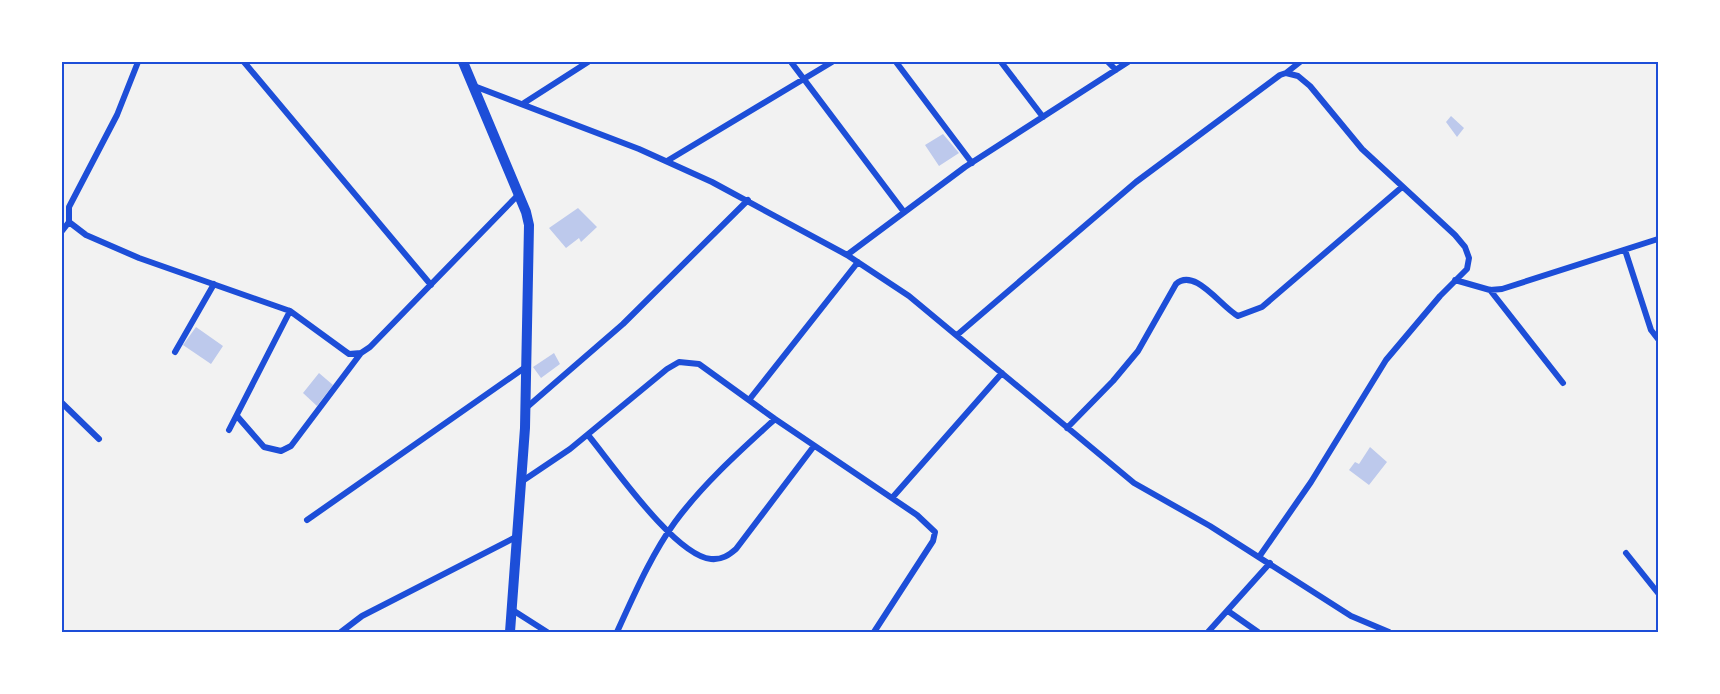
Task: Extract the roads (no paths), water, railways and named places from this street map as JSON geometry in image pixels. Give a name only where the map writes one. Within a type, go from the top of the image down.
[{"type":"street","points":[[62,231],[69,222],[69,207],[117,115],[138,62]]},
{"type":"street","points":[[243,62],[431,285]]},
{"type":"street","points":[[463,62],[526,212],[530,237],[526,408],[510,633]]},
{"type":"street","points":[[524,103],[588,62]]},
{"type":"street","points":[[791,62],[904,212]]},
{"type":"street","points":[[667,161],[832,62]]},
{"type":"street","points":[[896,62],[972,163]]},
{"type":"street","points":[[1001,62],[1043,117]]},
{"type":"street","points":[[1108,62],[1116,70]]},
{"type":"street","points":[[847,255],[972,163],[1128,62]]},
{"type":"street","points":[[957,335],[1136,182],[1300,62]]},
{"type":"street","points":[[1260,557],[1311,482],[1386,360],[1467,268],[1469,258],[1465,247],[1362,149],[1310,86],[1298,76],[1286,73]]},
{"type":"street","points":[[474,86],[524,103],[667,161],[748,200],[847,255],[909,296],[1147,492],[1270,563],[1351,616],[1385,632]]},
{"type":"street","points":[[1067,428],[1132,358],[1181,279],[1188,278],[1197,282],[1238,316],[1249,314],[1262,307],[1402,187]]},
{"type":"street","points":[[237,416],[264,447],[281,451],[291,446],[361,353],[519,194]]},
{"type":"street","points":[[526,408],[623,324],[748,200]]},
{"type":"street","points":[[69,222],[86,235],[139,258],[290,311],[341,351],[348,354],[361,353]]},
{"type":"street","points":[[1455,280],[1490,290],[1514,287],[1659,239]]},
{"type":"street","points":[[1625,250],[1652,330],[1659,339]]},
{"type":"street","points":[[749,400],[858,262]]},
{"type":"street","points":[[175,352],[214,284]]},
{"type":"street","points":[[1490,290],[1563,383]]},
{"type":"street","points":[[229,430],[290,311]]},
{"type":"street","points":[[521,482],[588,435],[679,362],[699,364],[923,520],[935,532],[933,541],[874,633]]},
{"type":"street","points":[[307,520],[527,366]]},
{"type":"street","points":[[892,498],[1002,373]]},
{"type":"street","points":[[62,403],[99,439]]},
{"type":"street","points":[[617,633],[642,577],[668,532],[705,488],[775,418]]},
{"type":"street","points":[[588,435],[668,532],[693,552],[710,559],[722,559],[730,554],[814,446]]},
{"type":"street","points":[[341,633],[362,616],[516,537]]},
{"type":"street","points":[[1626,553],[1659,593]]},
{"type":"street","points":[[1208,633],[1270,563]]},
{"type":"street","points":[[511,609],[547,633]]},
{"type":"street","points":[[1228,611],[1258,633]]}]
